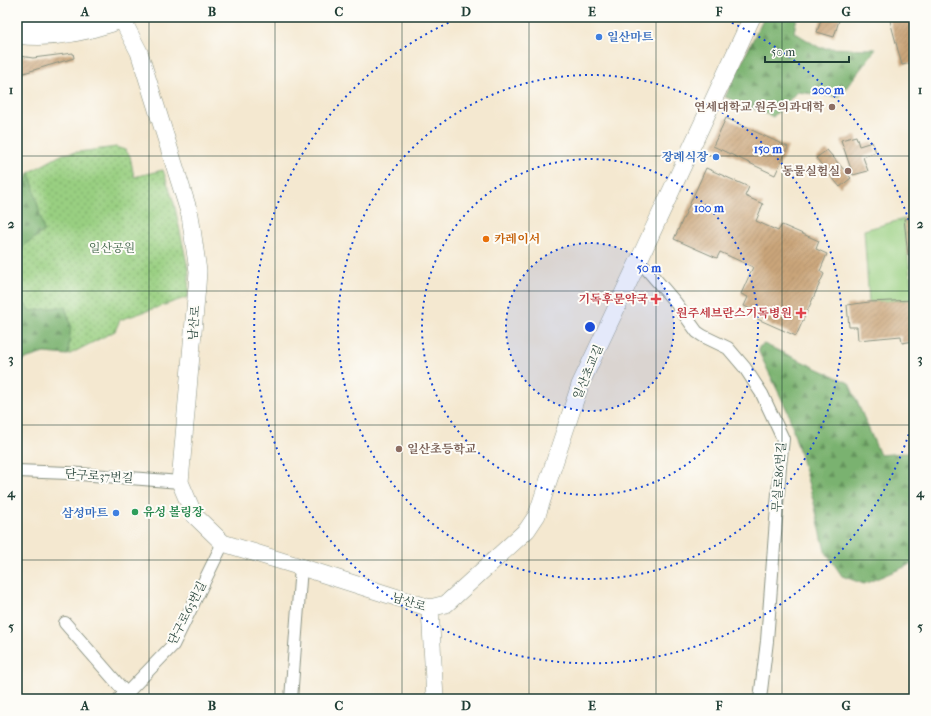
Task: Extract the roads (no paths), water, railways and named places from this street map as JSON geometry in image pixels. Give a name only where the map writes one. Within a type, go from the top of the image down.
[{"type":"street","points":[[17,23],[30,25],[61,23],[87,17]]},
{"type":"street","points":[[17,35],[31,37],[80,32],[107,25],[122,17]]},
{"type":"street","name":"남산로","points":[[122,17],[139,52],[190,215],[196,253],[198,286],[180,482],[194,515],[223,543],[430,608],[435,699]]},
{"type":"street","name":"일산초교길","points":[[430,608],[446,604],[527,530],[537,515],[580,385],[752,17]]},
{"type":"street","name":"무실로86번길","points":[[639,260],[676,303],[698,332],[728,348],[745,368],[762,394],[783,439],[767,641],[760,699]]},
{"type":"street","name":"단구로37번길","points":[[17,471],[68,473],[180,482]]},
{"type":"street","name":"단구로63번길","points":[[65,623],[125,697],[174,645],[223,543]]},
{"type":"street","points":[[291,699],[301,567]]},
{"type":"place","name":"일산마트","points":[[599,37]]},
{"type":"place","name":"연세대학교 원주의과대학","points":[[832,107]]},
{"type":"place","name":"장례식장","points":[[716,157]]},
{"type":"place","name":"동물실험실","points":[[848,171]]},
{"type":"place","name":"카레이서","points":[[486,239]]},
{"type":"place","name":"기독후문약국","points":[[656,299]]},
{"type":"place","name":"원주세브란스기독병원","points":[[801,313]]},
{"type":"place","name":"일산초등학교","points":[[399,449]]},
{"type":"place","name":"유성 볼링장","points":[[135,512]]},
{"type":"place","name":"삼성마트","points":[[116,513]]},
{"type":"park label","name":"일산공원","points":[[112,248]]}]
